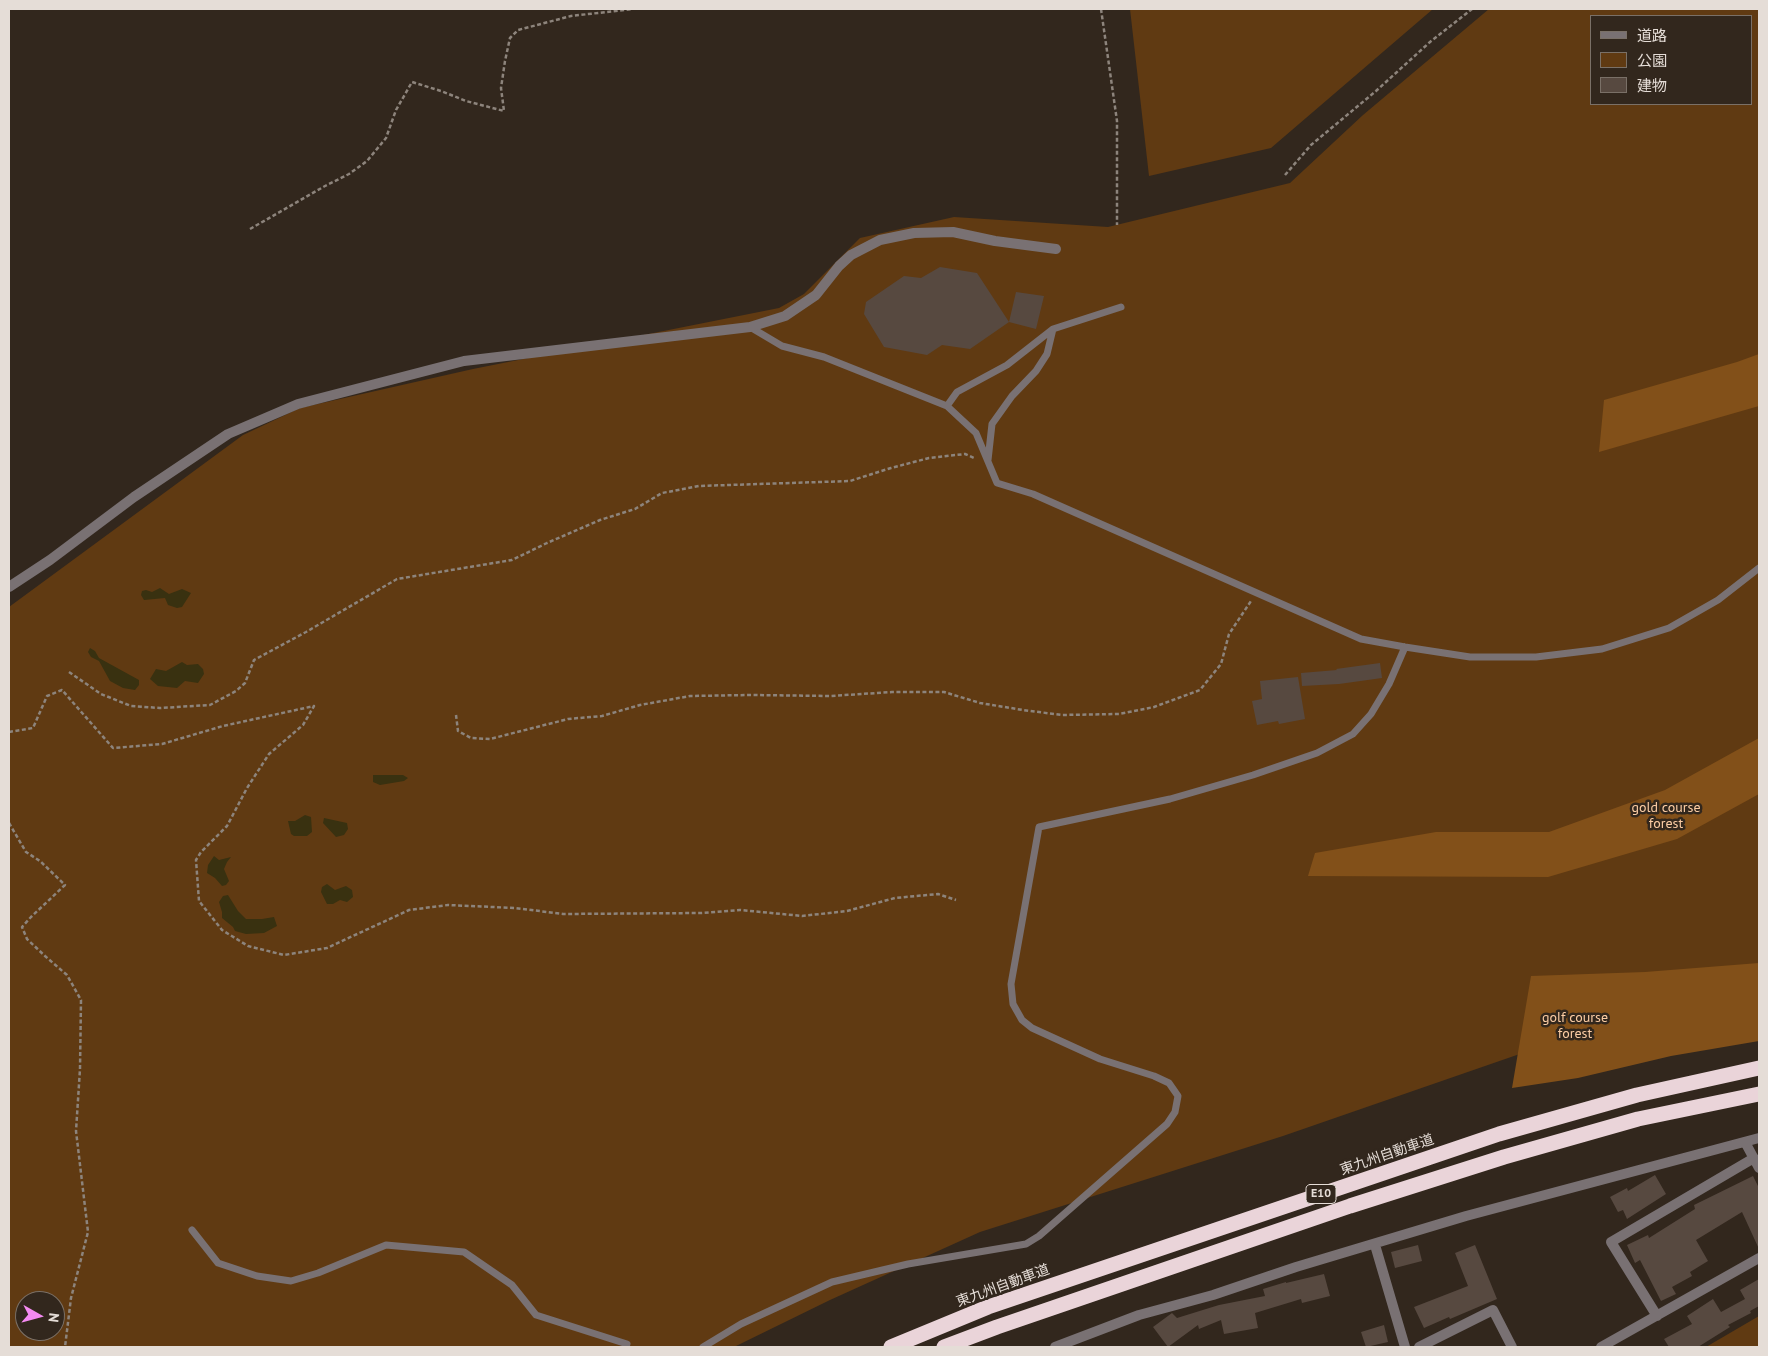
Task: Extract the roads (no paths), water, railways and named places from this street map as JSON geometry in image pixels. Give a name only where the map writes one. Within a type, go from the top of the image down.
[{"type":"highway","name":"東九州自動車道","points":[[891,1347],[988,1307],[1498,1134],[1637,1095],[1759,1068]]},
{"type":"highway","name":"E10","points":[[944,1347],[1219,1250],[1504,1157],[1638,1119],[1759,1094]]},
{"type":"street","points":[[9,588],[134,497],[228,434],[298,404],[464,361],[750,327],[785,316],[801,306],[816,295],[839,266],[851,255],[880,240],[914,233],[953,232],[995,241],[1056,249]]},
{"type":"street","points":[[1055,1347],[1139,1315],[1213,1295],[1296,1267],[1375,1245],[1466,1216],[1759,1138]]},
{"type":"street","points":[[1746,1142],[1759,1168]]},
{"type":"street","points":[[1657,1316],[1610,1242],[1754,1158]]},
{"type":"street","points":[[1375,1245],[1405,1347]]},
{"type":"street","points":[[1601,1347],[1759,1258]]},
{"type":"street","points":[[1419,1347],[1493,1310],[1512,1347]]},
{"type":"lane","points":[[948,406],[957,392],[1007,365],[1053,329],[1121,307]]},
{"type":"lane","points":[[750,327],[782,346],[824,357],[948,406],[976,432],[997,483],[1033,494],[1361,639],[1405,648],[1470,657],[1536,657],[1602,649],[1669,628],[1718,600],[1759,568]]},
{"type":"lane","points":[[988,462],[992,424],[1012,396],[1036,371],[1047,354],[1053,329]]},
{"type":"lane","points":[[703,1347],[741,1324],[832,1282],[908,1264],[1026,1244],[1039,1236],[1167,1124],[1175,1112],[1178,1096],[1169,1083],[1154,1076],[1100,1059],[1032,1028],[1022,1020],[1013,1004],[1011,984],[1039,827],[1170,799],[1253,775],[1317,753],[1354,734],[1371,714],[1389,684],[1405,648]]},
{"type":"lane","points":[[192,1230],[218,1263],[257,1276],[291,1281],[318,1273],[386,1245],[464,1252],[512,1285],[536,1314],[627,1344],[626,1347]]},
{"type":"park label","name":"gold course forest","points":[[1666,816]]},
{"type":"park label","name":"golf course forest","points":[[1575,1026]]}]
